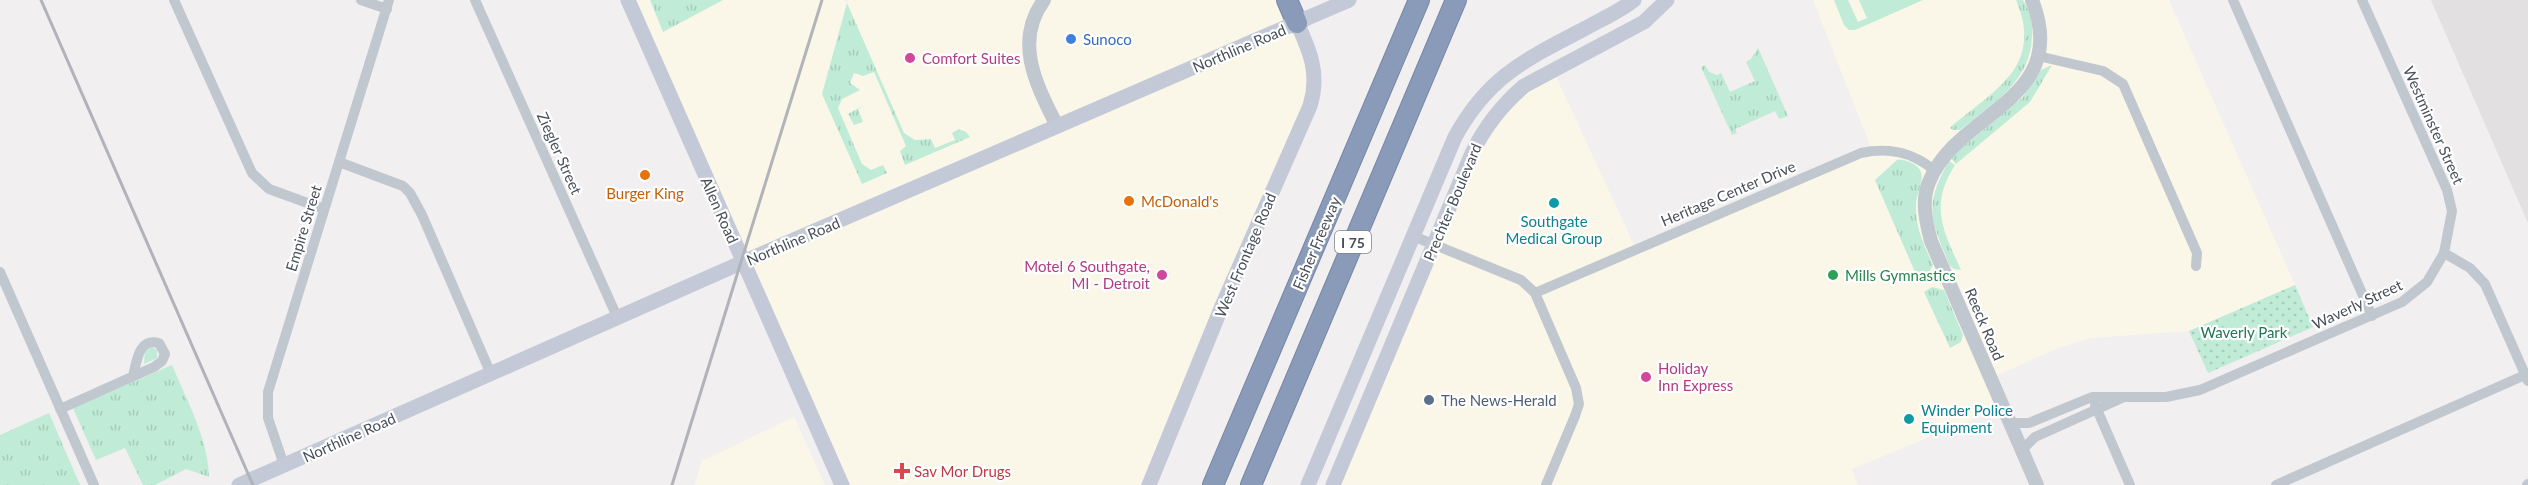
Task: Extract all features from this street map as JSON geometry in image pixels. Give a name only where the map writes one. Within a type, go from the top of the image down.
[{"type":"highway","points":[[1287,0],[1297,23]]},
{"type":"highway","name":"Fisher Freeway","points":[[1213,485],[1419,0]]},
{"type":"highway","name":"I 75","points":[[1251,485],[1456,0]]},
{"type":"main road","name":"Allen Road","points":[[628,0],[842,485]]},
{"type":"main road","name":"Northline Road","points":[[239,485],[743,262],[1349,0]]},
{"type":"main road","name":"Prechter Boulevard","points":[[1308,485],[1455,137],[1470,111],[1490,87],[1512,69],[1634,0]]},
{"type":"main road","name":"Prechter Boulevard","points":[[1333,485],[1473,151],[1488,123],[1510,98],[1524,87],[1644,22],[1667,0]]},
{"type":"main road","name":"West Frontage Road","points":[[1149,485],[1222,306],[1310,106],[1314,89],[1314,62],[1297,23]]},
{"type":"main road","points":[[1593,24],[1591,32],[1593,36],[1604,43]]},
{"type":"main road","points":[[1470,111],[1478,109],[1482,111],[1488,123]]},
{"type":"main road","points":[[1383,363],[1382,348],[1399,302],[1394,298],[1384,301]]},
{"type":"main road","points":[[1342,402],[1344,410],[1350,415],[1357,416],[1364,412]]},
{"type":"street","points":[[174,0],[252,173],[269,189],[324,209]]},
{"type":"street","points":[[361,0],[388,5]]},
{"type":"street","name":"Ziegler Street","points":[[475,0],[618,319]]},
{"type":"street","points":[[1044,0],[1032,26],[1029,54],[1034,79],[1057,126]]},
{"type":"street","name":"Reeck Road","points":[[2032,0],[2038,22],[2038,56],[2031,74],[1992,116],[1955,144],[1934,170],[1928,183],[1925,202],[1930,241],[2037,485]]},
{"type":"street","points":[[2234,0],[2372,316]]},
{"type":"street","name":"Westminster Street","points":[[2362,0],[2447,190],[2452,211],[2444,252]]},
{"type":"street","name":"Empire Street","points":[[284,465],[268,418],[267,399],[388,5]]},
{"type":"street","points":[[2038,56],[2103,71],[2122,84],[2198,253],[2196,266]]},
{"type":"street","name":"Heritage Center Drive","points":[[1535,293],[1861,153],[1881,150],[1901,152],[1921,160],[1934,170]]},
{"type":"street","points":[[339,162],[397,182],[410,193],[422,215],[491,374]]},
{"type":"street","points":[[1413,237],[1521,280],[1535,293],[1576,387],[1579,404],[1546,485]]},
{"type":"street","points":[[2276,485],[2527,378],[2485,284],[2470,268],[2444,252]]},
{"type":"street","name":"Waverly Street","points":[[2010,423],[2030,423],[2092,397],[2166,397],[2200,390],[2402,302],[2418,291],[2434,274],[2444,252]]},
{"type":"street","points":[[0,272],[93,485]]},
{"type":"street","points":[[60,409],[133,376]]},
{"type":"street","name":"Waverly Street","points":[[2022,450],[2035,437],[2127,396]]},
{"type":"street","points":[[2092,397],[2130,485]]},
{"type":"shaded area","points":[[628,0],[843,0],[847,3],[848,0],[1284,0],[1315,80],[1149,485],[842,485]]},
{"type":"shaded area","points":[[1813,0],[2169,0],[2295,285],[2189,331],[2092,338],[2061,347],[1991,378],[2003,407],[1852,469],[1858,485],[1333,485],[1481,135],[1553,70],[1636,249],[1872,150]]},
{"type":"shaded area","points":[[2431,0],[2528,0],[2528,223]]},
{"type":"shaded area","points":[[794,417],[825,485],[694,485],[702,461]]},
{"type":"green space","points":[[650,0],[723,0],[663,32]]},
{"type":"green space","points":[[1834,0],[1848,0],[1858,22],[1867,18],[1859,0],[1923,0],[1855,30],[1849,30],[1844,25]]},
{"type":"green space","points":[[2016,0],[2023,0],[2031,22],[2030,52],[2025,66],[2017,79],[1997,101],[1960,130],[1953,130],[1950,128],[1954,124],[2001,86],[2020,58],[2024,41],[2023,22]]},
{"type":"green space","points":[[847,3],[904,133],[915,140],[931,139],[935,148],[955,140],[952,133],[959,129],[970,137],[905,165],[900,151],[906,146],[874,72],[863,76],[854,73],[850,83],[860,90],[842,99],[838,108],[862,164],[871,170],[883,165],[887,173],[862,184],[822,94]]},
{"type":"green space","points":[[1758,48],[1788,116],[1779,119],[1775,111],[1735,129],[1737,133],[1732,135],[1701,67],[1705,65],[1709,72],[1717,75],[1721,73],[1730,92],[1755,81],[1746,62],[1751,59]]},
{"type":"green space","points":[[2052,65],[2030,102],[1956,164],[1951,158],[2023,97],[2041,70]]},
{"type":"green space","points":[[866,104],[858,109],[863,122],[854,125],[848,114]]},
{"type":"green space","points":[[1897,160],[1914,164],[1922,176],[1916,201],[1916,213],[1921,236],[1933,265],[1928,275],[1918,279],[1875,180]]},
{"type":"green space","points":[[1949,161],[1955,165],[1942,193],[1942,218],[1944,230],[1961,270],[1950,266],[1934,225],[1933,202]]},
{"type":"green space","name":"Waverly Park","points":[[2295,285],[2313,327],[2208,373],[2189,331]]},
{"type":"green space","points":[[1932,287],[1944,290],[1963,335],[1961,342],[1950,348],[1924,292]]},
{"type":"green space","points":[[2245,313],[2255,336],[2232,347],[2222,323]]},
{"type":"green space","points":[[151,347],[157,350],[157,358],[144,364],[145,352]]},
{"type":"green space","points":[[172,365],[201,434],[209,477],[186,469],[155,485],[143,485],[125,448],[96,460],[73,408]]},
{"type":"green space","points":[[49,413],[80,485],[0,485],[0,435]]},
{"type":"railway","points":[[41,0],[253,485]]},
{"type":"railway","points":[[672,485],[822,0]]},
{"type":"place","name":"Sunoco","points":[[1071,39]]},
{"type":"place","name":"Comfort Suites","points":[[910,58]]},
{"type":"place","name":"Burger King","points":[[645,175]]},
{"type":"place","name":"McDonald's","points":[[1129,201]]},
{"type":"place","name":"Southgate Medical Group","points":[[1554,203]]},
{"type":"place","name":"Motel 6 Southgate, MI - Detroit","points":[[1162,275]]},
{"type":"place","name":"Mills Gymnastics","points":[[1833,275]]},
{"type":"place","name":"Holiday Inn Express","points":[[1646,377]]},
{"type":"place","name":"The News-Herald","points":[[1429,400]]},
{"type":"place","name":"Winder Police Equipment","points":[[1909,419]]},
{"type":"place","name":"Sav Mor Drugs","points":[[902,471]]}]
